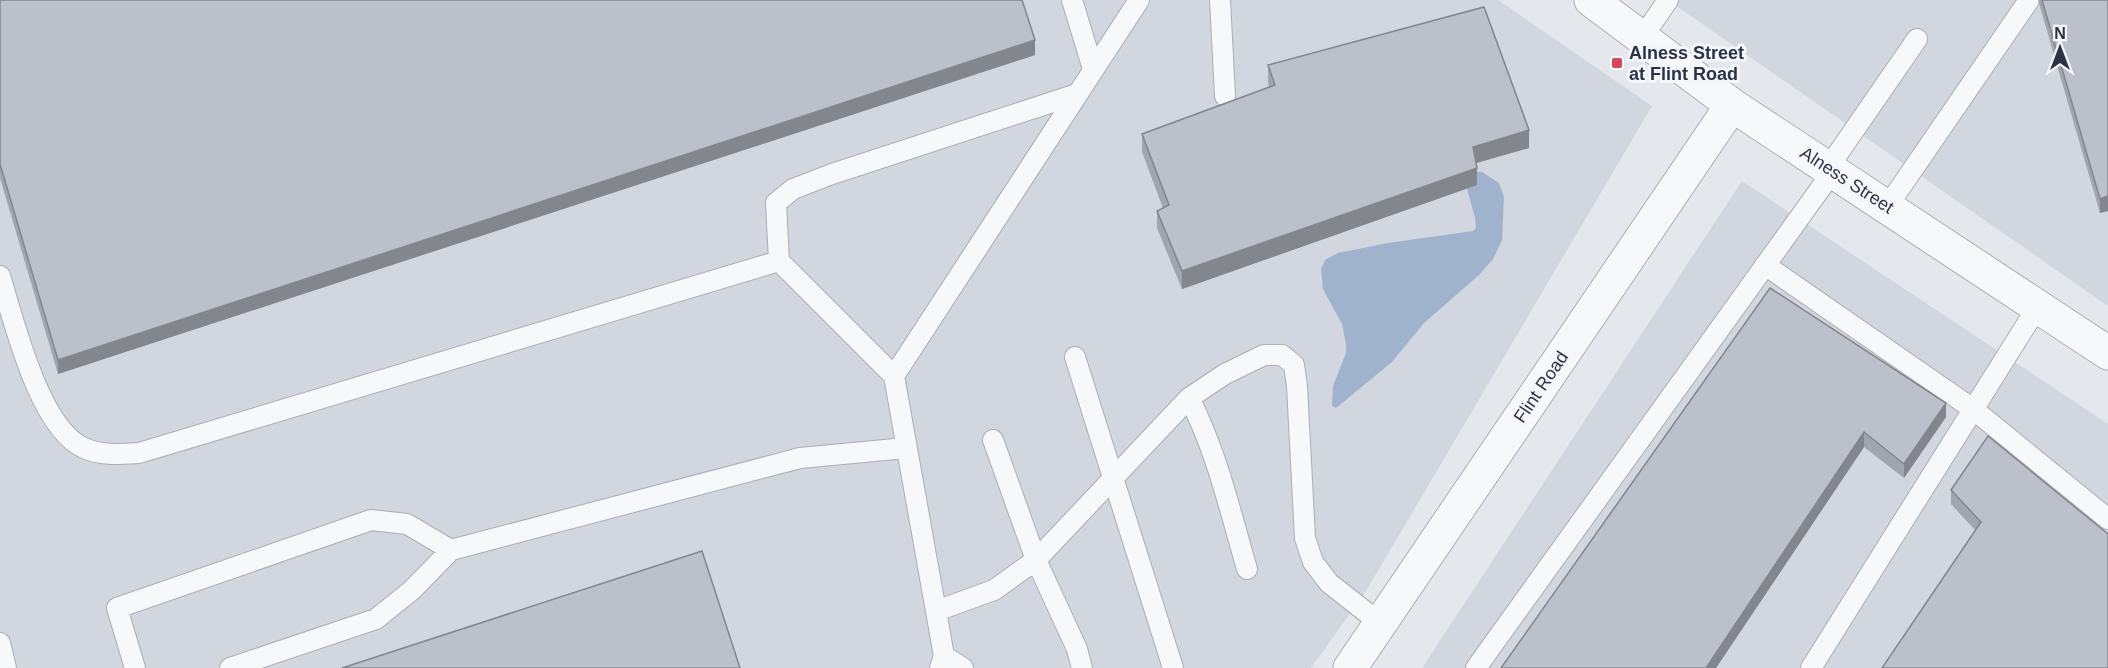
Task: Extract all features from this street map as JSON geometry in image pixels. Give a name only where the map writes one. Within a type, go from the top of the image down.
[{"type":"street","name":"Alness Street","points":[[1590,0],[1732,105],[2108,353]]},
{"type":"street","name":"Flint Road","points":[[1350,668],[1732,105]]},
{"type":"lane","points":[[1072,0],[1093,69]]},
{"type":"lane","points":[[894,376],[1139,0]]},
{"type":"lane","points":[[1220,0],[1225,96]]},
{"type":"lane","points":[[1642,38],[1668,0]]},
{"type":"lane","points":[[1887,207],[2029,0]]},
{"type":"lane","points":[[1476,668],[1765,265],[1917,39]]},
{"type":"lane","points":[[963,668],[942,662],[936,611],[894,376],[779,261],[776,203],[793,189],[832,174],[1077,94]]},
{"type":"lane","points":[[0,276],[34,384],[61,429],[83,448],[109,454],[139,453],[779,261]]},
{"type":"lane","points":[[1765,265],[1973,409],[2108,519]]},
{"type":"lane","points":[[1811,668],[2038,306]]},
{"type":"lane","points":[[936,611],[994,590],[1035,560],[1189,398],[1225,374],[1264,355],[1282,355],[1294,365],[1298,386],[1305,538],[1313,562],[1329,583],[1380,623]]},
{"type":"lane","points":[[1075,357],[1173,668]]},
{"type":"lane","points":[[1189,398],[1202,423],[1214,455],[1246,569]]},
{"type":"lane","points":[[993,440],[1035,560],[1077,650],[1082,668]]},
{"type":"lane","points":[[230,668],[376,619],[412,590],[451,550],[800,458],[906,448]]},
{"type":"lane","points":[[135,668],[117,608],[371,519],[407,524],[451,550]]},
{"type":"lane","points":[[0,643],[6,668]]},
{"type":"shaded area","points":[[0,0],[1498,0],[1652,106],[1366,591],[1311,668],[0,668]]},
{"type":"shaded area","points":[[1668,0],[2108,0],[2108,306]]},
{"type":"shaded area","points":[[1742,181],[2108,424],[2108,668],[1422,668]]},
{"type":"water","points":[[1482,172],[1499,183],[1504,197],[1502,240],[1493,259],[1479,275],[1424,323],[1392,362],[1336,408],[1332,406],[1333,386],[1346,353],[1346,344],[1342,324],[1323,289],[1321,269],[1325,260],[1338,253],[1388,243],[1473,231],[1476,228],[1475,218],[1463,174]]},
{"type":"building","points":[[0,0],[1022,0],[1035,40],[58,360],[0,164]]},
{"type":"building","points":[[2042,0],[2108,0],[2108,196],[2100,199]]},
{"type":"building","points":[[1484,7],[1529,130],[1473,147],[1477,168],[1182,271],[1157,211],[1169,205],[1142,134],[1275,85],[1268,65]]},
{"type":"building","points":[[1770,288],[1946,403],[1904,464],[1864,432],[1706,668],[1501,668]]},
{"type":"building","points":[[1988,436],[2108,534],[2108,668],[1882,668],[1981,522],[1951,490]]},
{"type":"building","points":[[702,551],[740,668],[342,668]]},
{"type":"place","name":"Alness Street at Flint Road","points":[[1617,63]]}]
